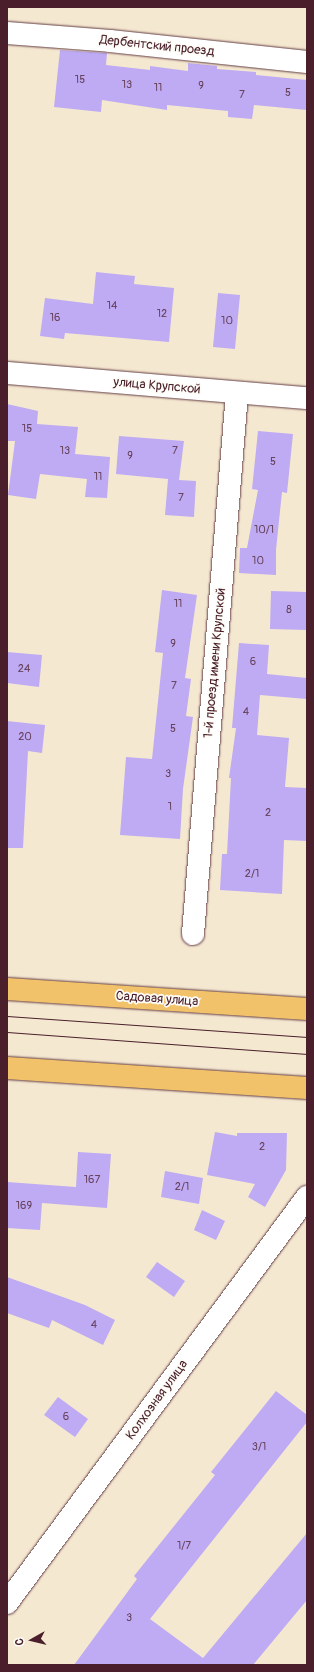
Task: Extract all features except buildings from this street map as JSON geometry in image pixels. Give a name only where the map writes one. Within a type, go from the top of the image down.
[{"type":"main road","name":"Садовая улица","points":[[7,989],[307,1009]]},
{"type":"main road","points":[[7,1068],[307,1088]]},
{"type":"street","name":"Дербентский проезд","points":[[7,33],[110,41],[307,62]]},
{"type":"street","name":"улица Крупской","points":[[7,373],[307,398]]},
{"type":"street","name":"1-й проезд имени Крупской","points":[[193,934],[237,392]]},
{"type":"street","name":"Колхозная улица","points":[[7,1602],[307,1197]]},
{"type":"tram line","points":[[7,1016],[307,1037]]},
{"type":"tram line","points":[[7,1032],[307,1054]]}]
